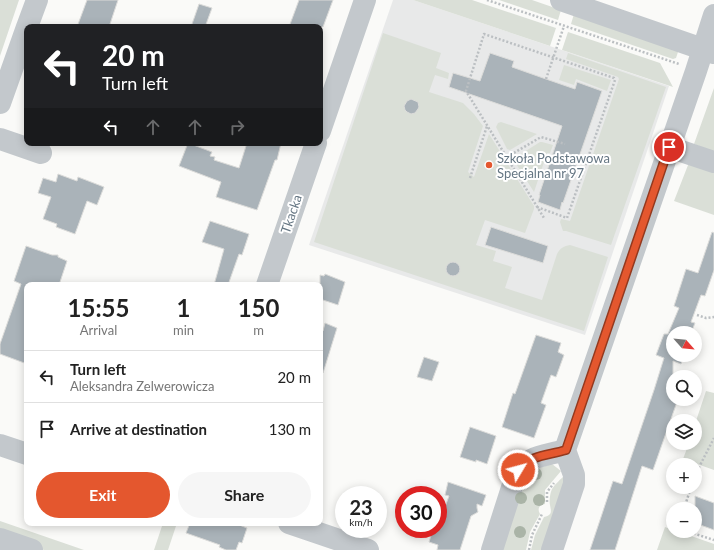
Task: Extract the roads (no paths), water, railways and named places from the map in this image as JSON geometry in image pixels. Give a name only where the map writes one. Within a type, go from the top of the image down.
[{"type":"street","points":[[28,24],[37,0]]},
{"type":"street","points":[[323,122],[365,0]]},
{"type":"street","points":[[561,0],[709,51]]},
{"type":"street","points":[[552,550],[574,484],[573,471],[566,450],[669,147],[709,51],[714,15]]},
{"type":"street","points":[[0,104],[24,36]]},
{"type":"street","points":[[0,139],[41,153]]},
{"type":"street","name":"Tkacka","points":[[268,282],[315,146]]},
{"type":"street","points":[[669,147],[714,162]]},
{"type":"street","points":[[0,445],[24,453]]},
{"type":"street","points":[[492,550],[518,470],[531,459],[566,450]]},
{"type":"street","points":[[298,526],[368,550]]},
{"type":"street","points":[[0,539],[32,550]]},
{"type":"place","name":"Szkoła Podstawowa Specjalna nr 97","points":[[489,165]]}]
